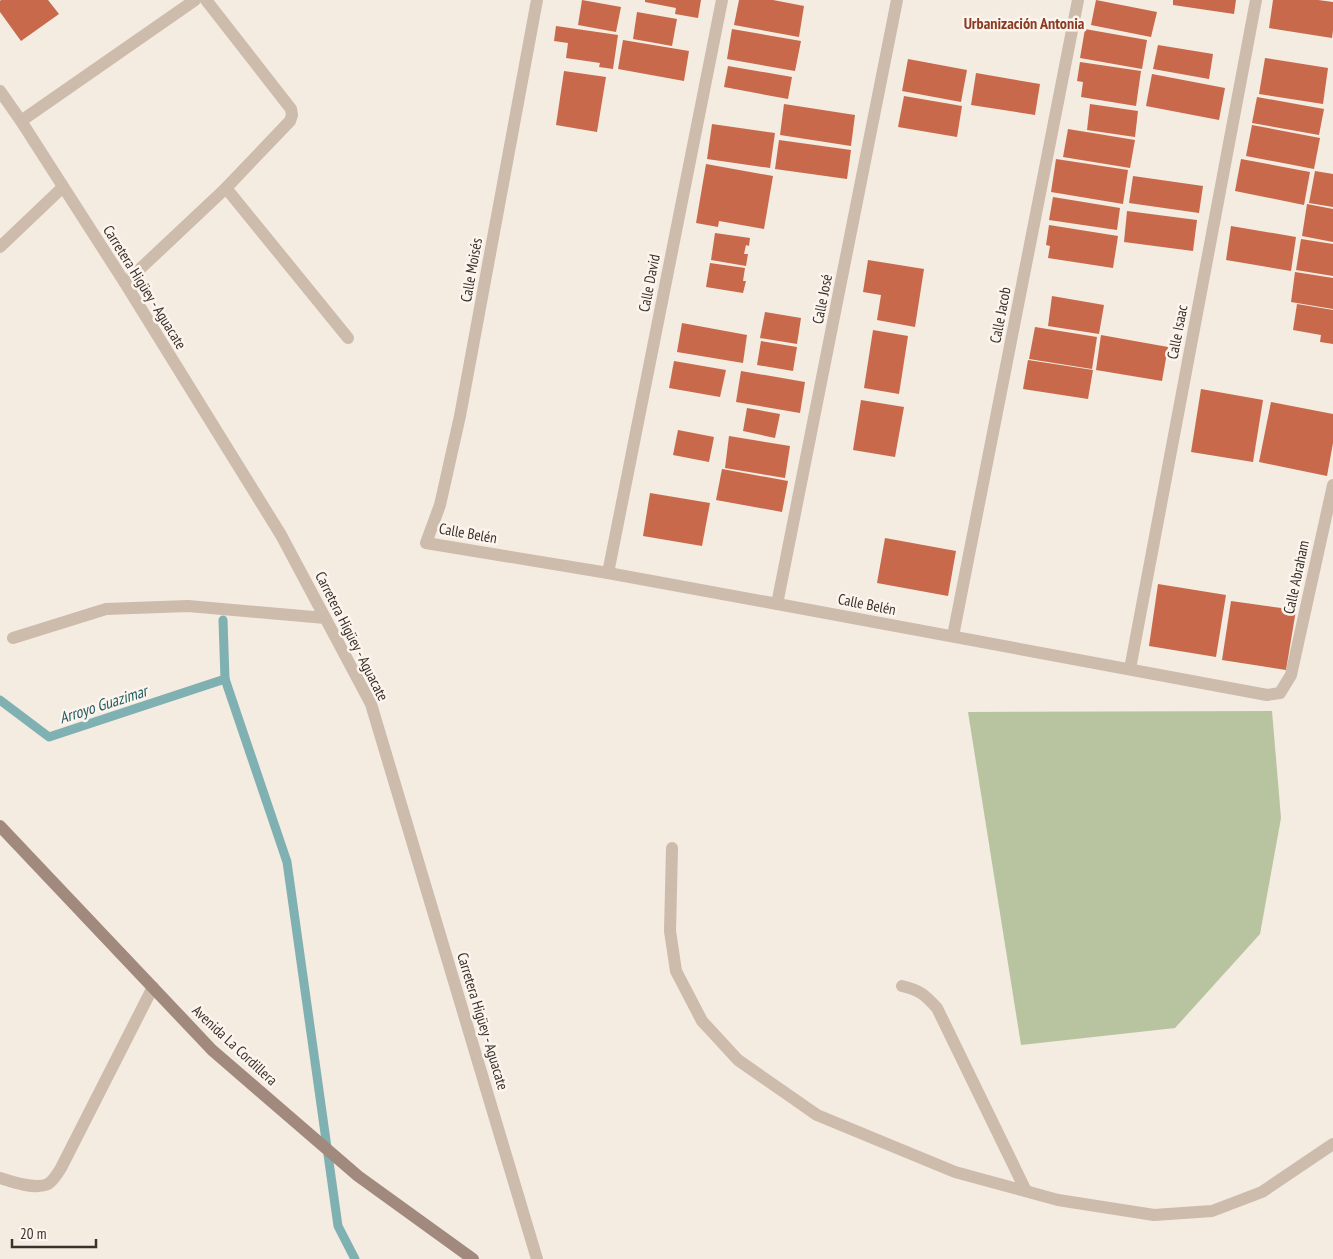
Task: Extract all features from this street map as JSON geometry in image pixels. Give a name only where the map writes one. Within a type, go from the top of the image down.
[{"type":"main road","name":"Avenida La Cordillera","points":[[0,826],[212,1050],[358,1176],[473,1259]]},
{"type":"street","points":[[21,121],[195,0]]},
{"type":"street","points":[[124,283],[226,188],[290,121],[292,115],[291,109],[206,0]]},
{"type":"street","name":"Calle Moisés","points":[[426,543],[440,505],[460,416],[537,0]]},
{"type":"street","name":"Calle David","points":[[608,573],[722,0]]},
{"type":"street","name":"Calle José","points":[[778,604],[898,0]]},
{"type":"street","name":"Calle Jacob","points":[[954,636],[1078,0]]},
{"type":"street","name":"Calle Isaac","points":[[1130,669],[1256,0]]},
{"type":"street","name":"Carretera Higüey - Aguacate","points":[[0,91],[124,283],[280,535],[371,704],[537,1259]]},
{"type":"street","points":[[0,247],[63,187]]},
{"type":"street","points":[[226,188],[348,338]]},
{"type":"street","name":"Calle Abraham","points":[[1291,675],[1333,485]]},
{"type":"street","name":"Calle Belén","points":[[426,543],[608,573],[1267,695],[1280,693],[1291,675]]},
{"type":"street","points":[[13,638],[106,609],[188,606],[324,618]]},
{"type":"street","points":[[672,848],[670,931],[676,971],[702,1021],[738,1060],[817,1115],[955,1172],[1058,1200],[1154,1215],[1212,1211],[1262,1192],[1333,1144]]},
{"type":"street","points":[[902,986],[916,989],[937,1008],[1026,1191]]},
{"type":"street","points":[[0,1178],[37,1186],[48,1184],[62,1168],[153,987]]},
{"type":"green space","points":[[1272,711],[1281,818],[1260,934],[1175,1028],[1021,1045],[968,712]]},
{"type":"building","points":[[1,0],[48,0],[59,14],[21,41],[0,12]]},
{"type":"building","points":[[582,0],[621,7],[616,32],[578,25]]},
{"type":"building","points":[[645,0],[701,0],[698,18],[675,14],[676,8],[645,2]]},
{"type":"building","points":[[739,0],[773,0],[804,6],[799,37],[734,25]]},
{"type":"building","points":[[1096,0],[1157,12],[1151,37],[1091,25]]},
{"type":"building","points":[[1173,0],[1236,0],[1234,14],[1173,5]]},
{"type":"building","points":[[1273,0],[1333,2],[1332,38],[1269,28]]},
{"type":"building","points":[[637,12],[677,19],[672,46],[633,39]]},
{"type":"building","points":[[556,26],[618,35],[613,69],[599,67],[600,63],[566,58],[568,43],[554,41]]},
{"type":"building","points":[[732,29],[801,41],[795,71],[727,59]]},
{"type":"building","points":[[1085,29],[1147,40],[1142,69],[1080,58]]},
{"type":"building","points":[[623,40],[689,51],[684,81],[618,69]]},
{"type":"building","points":[[1158,45],[1213,54],[1209,79],[1153,69]]},
{"type":"building","points":[[1265,58],[1328,68],[1323,104],[1259,94]]},
{"type":"building","points":[[908,59],[967,70],[961,102],[902,91]]},
{"type":"building","points":[[1080,62],[1141,71],[1136,106],[1081,97],[1083,82],[1077,81]]},
{"type":"building","points":[[728,66],[792,77],[788,99],[724,87]]},
{"type":"building","points":[[564,71],[606,77],[597,132],[556,125]]},
{"type":"building","points":[[976,73],[1040,84],[1035,115],[971,105]]},
{"type":"building","points":[[1152,74],[1225,88],[1219,120],[1146,106]]},
{"type":"building","points":[[904,96],[962,106],[957,137],[898,127]]},
{"type":"building","points":[[1257,97],[1324,109],[1319,135],[1252,123]]},
{"type":"building","points":[[784,104],[855,115],[851,146],[780,135]]},
{"type":"building","points":[[1090,104],[1138,111],[1135,137],[1087,130]]},
{"type":"building","points":[[712,124],[775,133],[770,168],[707,159]]},
{"type":"building","points":[[1252,125],[1320,138],[1314,169],[1246,156]]},
{"type":"building","points":[[1068,129],[1135,140],[1130,168],[1063,157]]},
{"type":"building","points":[[779,140],[851,150],[847,179],[775,169]]},
{"type":"building","points":[[1056,159],[1128,170],[1123,204],[1051,192]]},
{"type":"building","points":[[1241,159],[1310,172],[1304,205],[1235,191]]},
{"type":"building","points":[[706,164],[773,176],[764,229],[719,221],[718,227],[696,223]]},
{"type":"building","points":[[1315,171],[1333,174],[1333,207],[1309,203]]},
{"type":"building","points":[[1133,176],[1203,186],[1199,213],[1129,203]]},
{"type":"building","points":[[1053,197],[1120,208],[1117,230],[1049,220]]},
{"type":"building","points":[[1307,204],[1333,209],[1333,242],[1302,236]]},
{"type":"building","points":[[1127,211],[1197,220],[1193,251],[1124,242]]},
{"type":"building","points":[[1049,225],[1118,236],[1113,268],[1048,258],[1050,246],[1046,245]]},
{"type":"building","points":[[1231,226],[1296,237],[1291,271],[1226,260]]},
{"type":"building","points":[[715,233],[750,238],[749,246],[746,245],[744,254],[748,254],[746,266],[711,260]]},
{"type":"building","points":[[1301,239],[1333,244],[1333,276],[1296,270]]},
{"type":"building","points":[[868,260],[924,269],[915,327],[877,320],[881,295],[863,292]]},
{"type":"building","points":[[710,263],[745,268],[743,281],[746,281],[743,293],[706,287]]},
{"type":"building","points":[[1295,272],[1333,278],[1333,309],[1291,302]]},
{"type":"building","points":[[1052,296],[1104,305],[1099,334],[1048,326]]},
{"type":"building","points":[[1297,304],[1333,310],[1333,344],[1320,342],[1321,335],[1293,330]]},
{"type":"building","points":[[765,312],[801,318],[797,344],[760,338]]},
{"type":"building","points":[[682,323],[747,335],[743,363],[677,352]]},
{"type":"building","points":[[1035,327],[1097,337],[1092,369],[1029,359]]},
{"type":"building","points":[[873,330],[908,336],[899,394],[864,388]]},
{"type":"building","points":[[1101,335],[1168,347],[1162,381],[1096,370]]},
{"type":"building","points":[[761,341],[797,347],[793,371],[757,365]]},
{"type":"building","points":[[1028,360],[1093,370],[1088,399],[1023,389]]},
{"type":"building","points":[[674,361],[726,370],[720,397],[669,388]]},
{"type":"building","points":[[741,371],[805,382],[800,413],[736,402]]},
{"type":"building","points":[[1201,389],[1263,400],[1253,462],[1191,452]]},
{"type":"building","points":[[861,400],[904,407],[895,457],[853,450]]},
{"type":"building","points":[[1271,402],[1333,414],[1333,443],[1327,476],[1259,462]]},
{"type":"building","points":[[747,408],[780,414],[775,438],[743,431]]},
{"type":"building","points":[[678,430],[714,437],[709,462],[673,455]]},
{"type":"building","points":[[729,436],[790,446],[785,478],[725,468]]},
{"type":"building","points":[[722,469],[788,481],[782,512],[716,500]]},
{"type":"building","points":[[650,493],[710,503],[702,546],[643,536]]},
{"type":"building","points":[[885,538],[956,551],[948,596],[877,583]]},
{"type":"building","points":[[1158,584],[1226,595],[1216,657],[1149,646]]},
{"type":"building","points":[[1231,601],[1296,610],[1286,670],[1222,660]]},
{"type":"waterway","points":[[223,620],[225,679],[287,862],[338,1226],[355,1259]]},
{"type":"waterway","name":"Arroyo Guazimar","points":[[0,700],[49,737],[225,679]]},
{"type":"district","name":"Urbanización Antonia","points":[[1024,23]]}]
